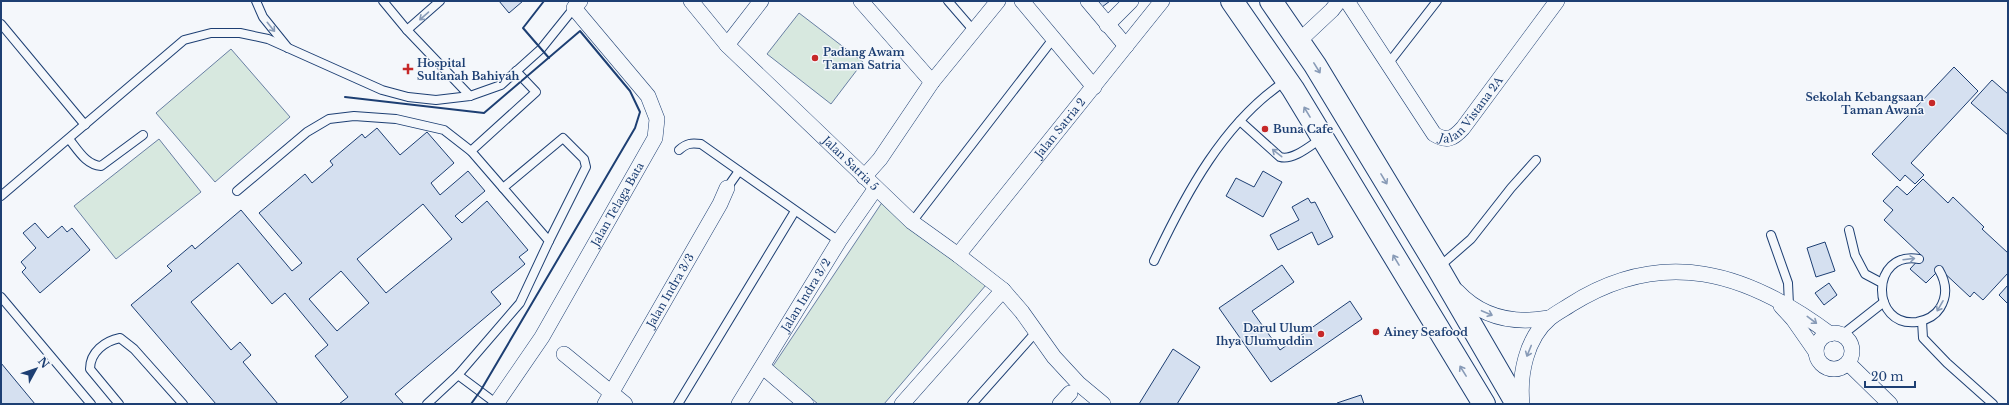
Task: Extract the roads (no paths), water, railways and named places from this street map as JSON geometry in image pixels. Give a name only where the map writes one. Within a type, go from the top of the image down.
[{"type":"highway","points":[[1232,1],[1287,80],[1484,404]]},
{"type":"highway","points":[[1271,1],[1299,40],[1438,268],[1517,404]]},
{"type":"street","name":"Jalan Satria 5","points":[[691,1],[727,45],[912,222],[1003,290],[1022,312],[1054,357],[1079,384],[1103,404]]},
{"type":"street","points":[[727,45],[761,1]]},
{"type":"street","points":[[861,1],[932,82]]},
{"type":"street","points":[[864,177],[880,159],[932,82],[998,1]]},
{"type":"street","points":[[1022,1],[1094,87]]},
{"type":"street","points":[[1088,1],[1126,46]]},
{"type":"street","points":[[1108,25],[1131,1]]},
{"type":"street","name":"Jalan Satria 2","points":[[958,255],[1162,1]]},
{"type":"street","points":[[1299,40],[1332,10],[1339,1]]},
{"type":"street","name":"Jalan Vistana 2A","points":[[1346,1],[1434,134],[1446,140],[1452,139],[1463,128],[1557,1]]},
{"type":"street","name":"Jalan Telaga Bata","points":[[497,404],[542,337],[655,138],[657,119],[648,96],[577,5]]},
{"type":"street","name":"Jalan Indra 3/3","points":[[609,399],[720,204],[727,188]]},
{"type":"street","name":"Jalan Indra 3/2","points":[[739,404],[839,241],[876,188]]},
{"type":"street","points":[[1438,268],[1465,299],[1491,315],[1520,321],[1550,318]]},
{"type":"street","points":[[1522,404],[1521,378],[1526,358],[1534,340],[1550,318],[1593,290],[1620,280],[1653,272],[1694,273],[1738,282],[1769,294],[1790,305],[1851,345],[1851,357],[1848,363],[1837,369],[1825,367],[1820,363],[1816,352],[1793,319],[1769,294]]},
{"type":"street","points":[[902,404],[1003,290]]},
{"type":"street","points":[[1816,352],[1820,340],[1836,335]]},
{"type":"street","points":[[564,354],[609,399],[626,404]]},
{"type":"street","points":[[1848,363],[1890,404]]},
{"type":"street","points":[[763,367],[806,404]]},
{"type":"lane","points":[[256,1],[263,17],[290,50]]},
{"type":"lane","points":[[383,1],[407,30],[470,96]]},
{"type":"lane","points":[[407,30],[440,1]]},
{"type":"lane","points":[[948,1],[974,31]]},
{"type":"lane","points":[[1388,64],[1437,1]]},
{"type":"lane","points":[[1,196],[184,40],[211,33],[240,33],[268,40],[382,90],[408,97],[436,100],[470,96],[501,85],[541,49],[577,5]]},
{"type":"lane","points":[[1,24],[85,125]]},
{"type":"lane","points":[[912,222],[1053,39]]},
{"type":"lane","points":[[471,151],[536,92],[516,71]]},
{"type":"lane","points":[[1154,261],[1187,197],[1219,147],[1240,121],[1267,93],[1287,80]]},
{"type":"lane","points":[[237,191],[307,132],[329,119],[354,116],[396,118],[444,130],[471,151],[549,241]]},
{"type":"lane","points":[[1240,121],[1280,157],[1284,158],[1293,156],[1322,138]]},
{"type":"lane","points":[[69,139],[85,159],[94,166],[101,166],[143,135]]},
{"type":"lane","points":[[427,404],[458,375],[520,303],[586,167],[584,158],[563,138],[541,154],[503,188]]},
{"type":"lane","points":[[679,150],[685,145],[692,143],[701,144],[839,241]]},
{"type":"lane","points":[[1438,268],[1471,239],[1511,188],[1536,160]]},
{"type":"lane","points":[[727,188],[739,171]]},
{"type":"lane","points":[[678,404],[796,211]]},
{"type":"lane","points":[[1849,230],[1855,255],[1865,274],[1882,283]]},
{"type":"lane","points":[[1771,235],[1788,283],[1790,305]]},
{"type":"lane","points":[[1919,259],[1906,259],[1897,262],[1885,274],[1881,293],[1884,302],[1895,317],[1913,322],[1922,321],[1937,312],[1944,300],[1945,287],[1939,270]]},
{"type":"lane","points":[[1,297],[87,403]]},
{"type":"lane","points":[[1836,335],[1884,302]]},
{"type":"lane","points":[[1922,321],[1923,338],[1947,363],[1993,404]]},
{"type":"lane","points":[[972,404],[1036,332]]},
{"type":"lane","points":[[119,404],[90,369],[90,362],[94,353],[111,340],[120,338],[134,349],[183,404]]},
{"type":"lane","points":[[458,375],[497,404]]},
{"type":"place","name":"Padang Awam Taman Satria","points":[[815,58]]},
{"type":"place","name":"Hospital Sultanah Bahiyah","points":[[408,69]]},
{"type":"place","name":"Sekolah Kebangsaan Taman Awana","points":[[1932,103]]},
{"type":"place","name":"Buna Cafe","points":[[1265,129]]},
{"type":"place","name":"Ainey Seafood","points":[[1376,332]]},
{"type":"place","name":"Darul Ulum Ihya Ulumuddin","points":[[1321,334]]}]
